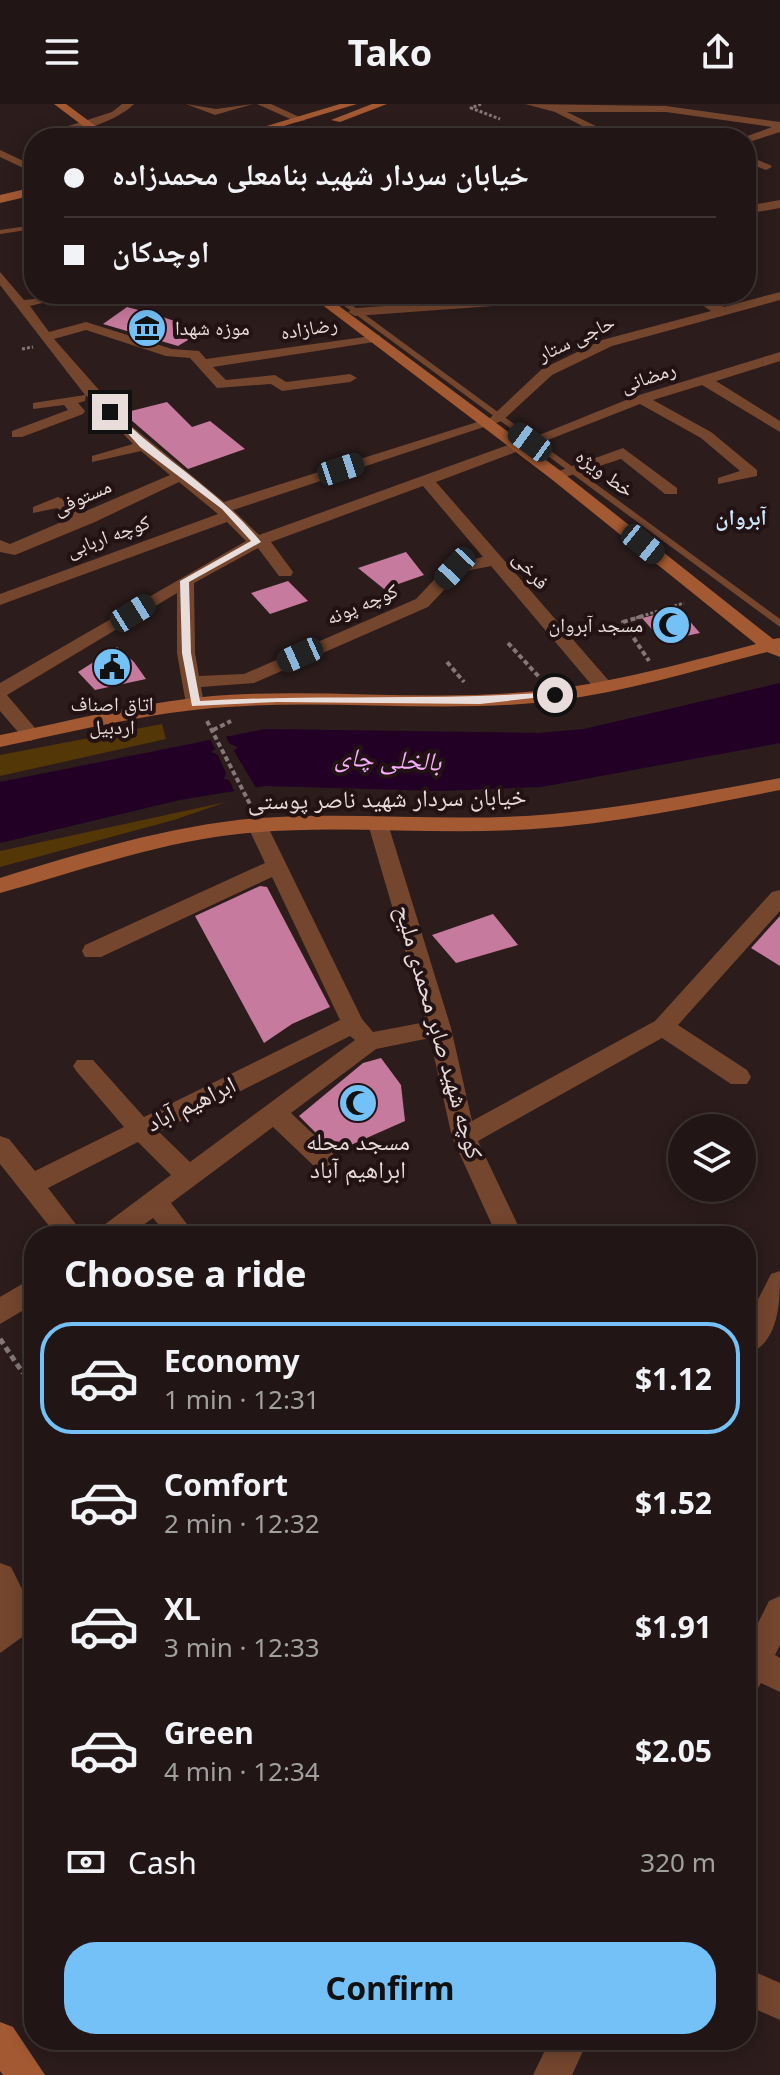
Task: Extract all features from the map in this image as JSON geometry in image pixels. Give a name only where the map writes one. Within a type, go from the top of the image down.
[{"type":"main road","points":[[270,128],[352,104]]},
{"type":"main road","points":[[282,128],[364,104]]},
{"type":"main road","points":[[302,128],[382,104]]},
{"type":"main road","points":[[328,128],[398,104]]},
{"type":"main road","points":[[68,106],[93,128]]},
{"type":"main road","points":[[0,196],[24,191]]},
{"type":"main road","points":[[328,304],[563,472],[707,595],[777,647]]},
{"type":"main road","points":[[0,741],[195,704],[277,699],[480,701],[555,695],[777,647]]},
{"type":"main road","points":[[714,660],[749,661],[780,668]]},
{"type":"main road","name":"خیابان سردار شهید ناصر پوستی","points":[[0,886],[187,836],[257,825],[551,821],[643,809],[780,784]]},
{"type":"main road","points":[[0,2040],[26,2075]]},
{"type":"street","points":[[72,128],[116,114],[129,104]]},
{"type":"street","points":[[191,104],[215,112],[248,104]]},
{"type":"street","points":[[262,104],[301,120]]},
{"type":"street","points":[[530,104],[550,109],[591,128]]},
{"type":"street","points":[[550,109],[669,106],[780,126]]},
{"type":"street","points":[[634,109],[669,122]]},
{"type":"street","points":[[756,139],[780,126]]},
{"type":"street","points":[[0,153],[14,147]]},
{"type":"street","points":[[0,153],[24,165]]},
{"type":"street","points":[[756,162],[766,167]]},
{"type":"street","points":[[756,208],[780,204]]},
{"type":"street","points":[[1,280],[94,395],[143,446],[228,510],[285,572]]},
{"type":"street","name":"حاجی ستار","points":[[756,303],[780,296]]},
{"type":"street","points":[[355,312],[473,304]]},
{"type":"street","points":[[710,304],[723,312]]},
{"type":"street","name":"حاجی ستار","points":[[228,510],[492,420],[532,382],[567,361],[634,334],[752,304]]},
{"type":"street","name":"رضازاده","points":[[48,336],[86,326],[171,353],[194,354],[222,385],[275,379],[282,387],[350,378]]},
{"type":"street","name":"رضازاده","points":[[203,364],[374,338]]},
{"type":"street","name":"رمضانی","points":[[0,691],[185,581],[259,541],[428,482],[641,399],[780,356]]},
{"type":"street","points":[[703,379],[780,427]]},
{"type":"street","points":[[38,406],[94,395]]},
{"type":"street","points":[[641,399],[706,435],[751,473],[724,481]]},
{"type":"street","points":[[17,434],[78,411],[67,400]]},
{"type":"street","points":[[97,459],[143,446]]},
{"type":"street","points":[[563,472],[623,453],[671,491]]},
{"type":"street","name":"مستوفی","points":[[0,545],[9,551],[89,519],[182,475]]},
{"type":"street","name":"فرخی","points":[[428,482],[602,685]]},
{"type":"street","points":[[39,510],[58,502],[89,519]]},
{"type":"street","name":"کوچه اربابی","points":[[0,600],[228,510]]},
{"type":"street","name":"کوچه پونه","points":[[190,682],[247,679],[422,603],[455,568],[494,560]]},
{"type":"street","points":[[185,581],[190,682],[195,704]]},
{"type":"street","points":[[0,699],[31,735]]},
{"type":"street","name":"کوچه شهید صابر محمدی ملیح","points":[[378,824],[439,1028],[464,1137],[505,1226]]},
{"type":"street","points":[[257,825],[361,1032]]},
{"type":"street","points":[[93,951],[277,866]]},
{"type":"street","points":[[464,1137],[663,1027],[775,901]]},
{"type":"street","points":[[663,1027],[739,1077]]},
{"type":"street","points":[[123,1226],[275,1113],[361,1032],[439,1028]]},
{"type":"street","name":"ابراهیم آباد","points":[[30,1185],[140,1129],[361,1032]]},
{"type":"street","points":[[85,1066],[140,1129],[189,1177]]},
{"type":"street","points":[[275,1113],[323,1159]]},
{"type":"street","points":[[3,1157],[64,1226]]},
{"type":"street","points":[[155,1202],[175,1226]]},
{"type":"street","points":[[756,1331],[780,1282]]},
{"type":"street","points":[[0,1312],[24,1296]]},
{"type":"street","points":[[0,1578],[21,1619],[0,1637]]},
{"type":"street","points":[[757,1666],[780,1612]]},
{"type":"street","points":[[756,1991],[780,2002]]},
{"type":"street","points":[[552,2075],[565,2050]]},
{"type":"lane","points":[[0,232],[24,228]]},
{"type":"lane","points":[[345,304],[492,420]]},
{"type":"lane","name":"خط ویژه","points":[[563,472],[780,624]]},
{"type":"path","points":[[481,104],[471,108],[500,119]]},
{"type":"path","points":[[658,674],[623,622],[707,595]]},
{"type":"path","points":[[508,643],[555,695]]},
{"type":"path","points":[[195,704],[213,730],[248,796],[257,825]]},
{"type":"path","points":[[0,1339],[23,1373]]},
{"type":"shaded area","points":[[162,724],[166,739],[0,776],[0,755]]},
{"type":"shaded area","points":[[226,802],[174,820],[0,867],[0,851]]},
{"type":"water","name":"بالخلی چای","points":[[780,683],[780,743],[541,787],[439,791],[265,786],[180,800],[0,843],[0,782],[265,729],[538,733],[584,729]]},
{"type":"pier","points":[[223,732],[230,744],[238,747],[234,751],[258,791],[236,795],[229,780],[224,779],[226,773],[218,755],[211,752],[215,749],[208,735]]},
{"type":"building","name":"موزه شهدا","points":[[127,307],[203,331],[178,346],[103,324]]},
{"type":"building","points":[[167,402],[192,427],[210,421],[245,449],[188,469],[123,413]]},
{"type":"building","points":[[406,552],[424,575],[384,589],[358,568]]},
{"type":"building","points":[[288,581],[308,601],[270,614],[251,593]]},
{"type":"building","name":"مسجد آبروان","points":[[679,609],[700,633],[662,641],[642,618]]},
{"type":"building","name":"اتاق اصناف اردبیل","points":[[117,647],[134,662],[146,679],[95,690],[78,672]]},
{"type":"building","points":[[260,886],[267,887],[330,1007],[292,1024],[264,1043],[195,916]]},
{"type":"building","points":[[493,914],[518,945],[456,963],[432,935]]},
{"type":"building","points":[[780,916],[780,966],[751,948]]},
{"type":"building","name":"مسجد محله ابراهیم آباد","points":[[381,1058],[401,1085],[405,1121],[335,1152],[299,1116],[363,1063]]},
{"type":"place","name":"موزه شهدا","points":[[147,328]]},
{"type":"place","name":"مسجد آبروان","points":[[671,625]]},
{"type":"place","name":"اتاق اصناف اردبیل","points":[[112,667]]},
{"type":"place","name":"مسجد محله ابراهیم آباد","points":[[358,1103]]},
{"type":"district","name":"آبروان","points":[[741,517]]},
{"type":"route","points":[[110,412],[143,446],[225,507],[256,542],[185,581],[186,653],[195,704],[277,699],[480,701],[555,695]]}]
